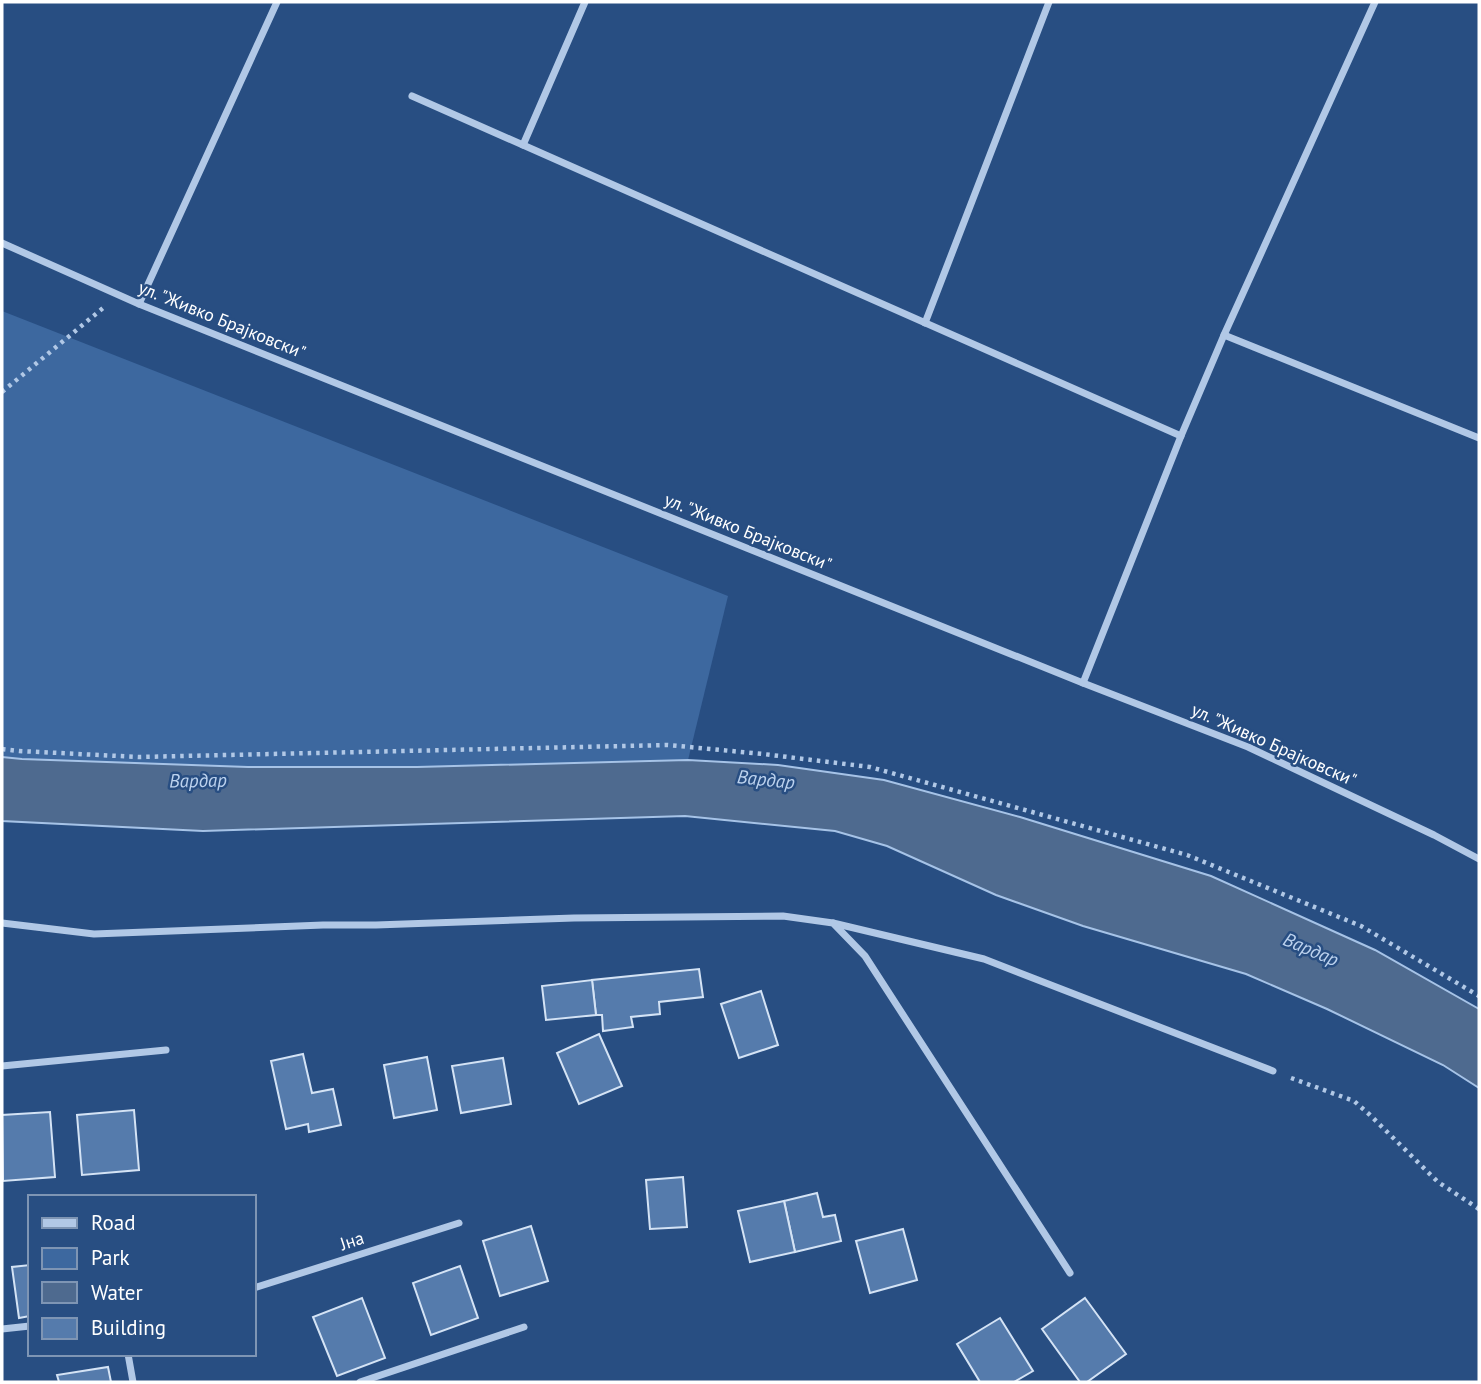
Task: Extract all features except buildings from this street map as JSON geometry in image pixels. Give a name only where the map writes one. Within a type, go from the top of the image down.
[{"type":"street","points":[[139,304],[277,2]]},
{"type":"street","points":[[523,145],[584,2]]},
{"type":"street","points":[[925,323],[1049,2]]},
{"type":"street","points":[[1083,683],[1224,335],[1375,2]]},
{"type":"street","points":[[412,96],[1181,436]]},
{"type":"street","name":"ул. \"Живко Брајковски\"","points":[[2,243],[139,304],[1248,747],[1479,859]]},
{"type":"street","points":[[1224,335],[1479,438]]},
{"type":"street","points":[[2,923],[94,934],[574,918],[783,916],[833,923],[984,959],[1273,1071]]},
{"type":"street","points":[[833,923],[865,956],[1070,1273]]},
{"type":"street","points":[[2,1066],[166,1050]]},
{"type":"street","name":"Јна","points":[[256,1287],[459,1223]]},
{"type":"street","points":[[2,1329],[28,1326]]},
{"type":"street","points":[[360,1382],[524,1327]]},
{"type":"street","points":[[128,1356],[133,1382]]},
{"type":"path","points":[[2,392],[119,295]]},
{"type":"path","points":[[2,749],[139,757],[668,746],[870,767],[1187,855],[1361,926],[1479,996]]},
{"type":"path","points":[[1273,1071],[1354,1101],[1438,1182],[1479,1209]]},
{"type":"green space","points":[[2,311],[728,596],[688,760],[417,767],[248,767],[2,757]]},
{"type":"water","name":"Вардар","points":[[2,757],[248,767],[417,767],[688,760],[778,765],[884,780],[1020,817],[1211,876],[1375,950],[1479,1009],[1479,1088],[1443,1065],[1327,1009],[1246,974],[1083,926],[996,895],[887,846],[835,831],[685,816],[203,831],[2,821]]}]
